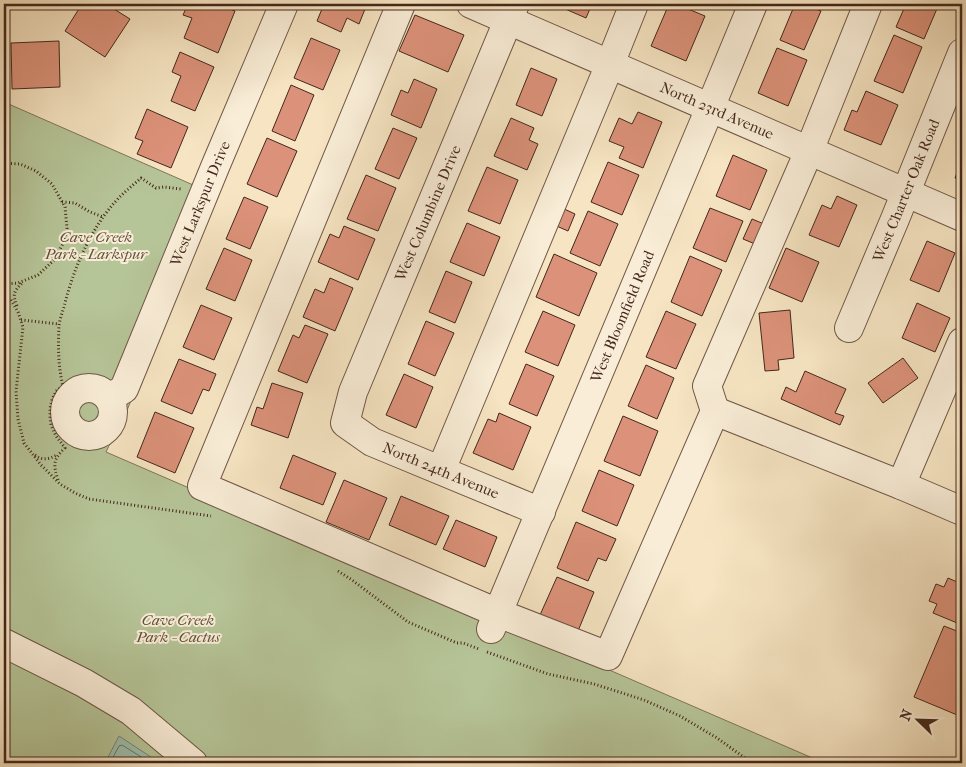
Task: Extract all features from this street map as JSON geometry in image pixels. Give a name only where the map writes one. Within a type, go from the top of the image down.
[{"type":"street","name":"West Larkspur Drive","points":[[109,398],[124,389],[284,4]]},
{"type":"street","points":[[401,4],[202,486],[495,621],[608,656],[715,411],[707,386],[808,151],[868,4]]},
{"type":"street","name":"North 23rd Avenue","points":[[471,4],[511,12],[610,64],[962,217]]},
{"type":"street","points":[[441,470],[634,4]]},
{"type":"street","name":"West Bloomfield Road","points":[[495,621],[753,4]]},
{"type":"street","name":"West Columbine Drive","points":[[345,423],[353,392],[511,12]]},
{"type":"street","name":"West Charter Oak Road","points":[[849,328],[906,193],[962,52]]},
{"type":"street","points":[[901,484],[962,342]]},
{"type":"street","points":[[715,411],[901,484],[962,511]]},
{"type":"street","name":"North 24th Avenue","points":[[345,423],[372,442],[541,512]]},
{"type":"street","points":[[4,643],[84,683],[131,711],[193,763]]},
{"type":"path","points":[[4,164],[20,164],[36,170],[52,184],[64,207],[66,228],[64,242],[54,260],[38,275],[18,283],[4,284]]},
{"type":"path","points":[[33,454],[40,459],[48,459],[57,455],[65,448],[56,436],[50,418],[50,408],[56,391],[63,386],[58,356],[60,324],[65,300],[78,263],[103,217],[115,202],[141,178],[156,188],[164,187],[186,190],[204,196]]},
{"type":"path","points":[[62,202],[75,203],[103,217]]},
{"type":"path","points":[[18,312],[14,299],[15,290],[24,281]]},
{"type":"path","points":[[21,320],[60,324]]},
{"type":"path","points":[[57,455],[54,462],[57,479],[64,486]]},
{"type":"green space","name":"Cave Creek Park - Cactus","points":[[4,102],[216,195],[118,432],[106,452],[824,763],[4,763]]},
{"type":"water","points":[[119,736],[160,763],[105,763]]},
{"type":"building","points":[[82,4],[106,4],[130,19],[105,57],[65,31]]},
{"type":"building","points":[[188,4],[219,4],[235,11],[218,53],[184,38],[192,18],[183,15]]},
{"type":"building","points":[[324,4],[367,4],[359,24],[347,18],[341,32],[317,21]]},
{"type":"building","points":[[556,4],[592,4],[586,18]]},
{"type":"building","points":[[669,4],[676,4],[705,16],[686,61],[651,46]]},
{"type":"building","points":[[795,4],[804,4],[821,11],[804,50],[780,40]]},
{"type":"building","points":[[906,4],[939,4],[924,39],[896,27]]},
{"type":"building","points":[[415,15],[464,35],[448,72],[399,51]]},
{"type":"building","points":[[894,35],[922,47],[903,93],[874,81]]},
{"type":"building","points":[[311,38],[340,50],[323,90],[294,78]]},
{"type":"building","points":[[59,41],[60,87],[12,89],[11,43]]},
{"type":"building","points":[[777,48],[807,60],[788,106],[758,93]]},
{"type":"building","points":[[180,52],[214,67],[195,111],[171,101],[181,76],[172,72]]},
{"type":"building","points":[[531,68],[557,79],[542,116],[516,105]]},
{"type":"building","points":[[414,79],[437,89],[421,128],[391,115],[401,90],[408,93]]},
{"type":"building","points":[[291,85],[314,95],[295,141],[272,131]]},
{"type":"building","points":[[866,91],[898,105],[881,145],[844,130],[852,110],[857,112]]},
{"type":"building","points":[[147,109],[188,127],[171,168],[137,154],[143,141],[135,138]]},
{"type":"building","points":[[638,112],[662,122],[643,168],[619,158],[624,147],[609,141],[619,118],[632,124]]},
{"type":"building","points":[[511,118],[534,128],[529,140],[538,144],[527,170],[494,156]]},
{"type":"building","points":[[393,128],[417,138],[399,179],[375,169]]},
{"type":"building","points":[[267,138],[297,151],[277,197],[247,184]]},
{"type":"building","points":[[733,155],[767,170],[750,210],[716,196]]},
{"type":"building","points":[[962,160],[962,181],[955,178]]},
{"type":"building","points":[[608,162],[639,175],[622,215],[591,202]]},
{"type":"building","points":[[487,167],[518,180],[500,224],[468,211]]},
{"type":"building","points":[[366,175],[396,188],[378,231],[347,219]]},
{"type":"building","points":[[837,196],[857,205],[839,247],[809,235],[822,205],[831,209]]},
{"type":"building","points":[[244,197],[268,207],[250,249],[226,239]]},
{"type":"building","points":[[560,207],[575,214],[568,231],[552,224]]},
{"type":"building","points":[[710,208],[743,221],[726,262],[693,248]]},
{"type":"building","points":[[588,211],[618,224],[600,266],[570,253]]},
{"type":"building","points":[[752,219],[769,226],[760,246],[743,239]]},
{"type":"building","points":[[467,223],[500,237],[484,276],[450,262]]},
{"type":"building","points":[[344,226],[375,239],[358,280],[318,262],[330,234],[339,238]]},
{"type":"building","points":[[927,241],[955,253],[939,292],[910,280]]},
{"type":"building","points":[[224,248],[252,260],[235,301],[206,289]]},
{"type":"building","points":[[786,248],[819,262],[802,302],[769,288]]},
{"type":"building","points":[[554,254],[597,273],[579,316],[536,297]]},
{"type":"building","points":[[690,256],[722,270],[702,316],[671,302]]},
{"type":"building","points":[[446,271],[472,282],[455,323],[429,312]]},
{"type":"building","points":[[330,278],[353,288],[335,331],[303,317],[315,289],[324,293]]},
{"type":"building","points":[[917,303],[950,318],[935,352],[902,338]]},
{"type":"building","points":[[201,305],[232,318],[214,360],[183,347]]},
{"type":"building","points":[[790,310],[794,358],[778,360],[779,370],[765,371],[759,313]]},
{"type":"building","points":[[543,311],[575,325],[558,366],[525,352]]},
{"type":"building","points":[[666,311],[696,324],[676,369],[646,357]]},
{"type":"building","points":[[426,321],[454,333],[435,376],[408,364]]},
{"type":"building","points":[[305,325],[328,334],[307,383],[278,371],[293,335],[299,338]]},
{"type":"building","points":[[903,358],[918,378],[883,403],[868,383]]},
{"type":"building","points":[[179,359],[216,374],[209,391],[203,389],[192,414],[161,401]]},
{"type":"building","points":[[526,364],[554,376],[537,416],[509,404]]},
{"type":"building","points":[[646,365],[674,378],[657,419],[628,406]]},
{"type":"building","points":[[805,371],[846,389],[835,413],[844,416],[840,425],[781,399],[786,387],[796,392]]},
{"type":"building","points":[[404,374],[433,387],[416,428],[386,415]]},
{"type":"building","points":[[272,383],[303,393],[288,438],[251,425],[257,407],[263,409]]},
{"type":"building","points":[[960,401],[962,401],[962,447],[960,447]]},
{"type":"building","points":[[155,412],[194,428],[175,473],[137,457]]},
{"type":"building","points":[[499,413],[531,427],[513,470],[473,453],[488,419],[496,422]]},
{"type":"building","points":[[623,416],[658,431],[640,476],[604,461]]},
{"type":"building","points":[[293,455],[336,473],[323,505],[280,488]]},
{"type":"building","points":[[599,470],[634,485],[617,526],[582,511]]},
{"type":"building","points":[[344,480],[387,498],[369,540],[326,522]]},
{"type":"building","points":[[401,496],[449,516],[436,545],[389,525]]},
{"type":"building","points":[[456,520],[497,537],[485,567],[443,549]]},
{"type":"building","points":[[576,522],[616,539],[606,561],[598,558],[588,581],[557,568]]},
{"type":"building","points":[[557,577],[594,592],[578,631],[540,615]]},
{"type":"building","points":[[948,578],[962,584],[962,625],[933,613],[937,604],[929,601],[936,584],[944,587]]},
{"type":"building","points":[[944,626],[962,633],[962,717],[914,697]]},
{"type":"park label","name":"Cave Creek Park - Larkspur","points":[[96,246]]}]
